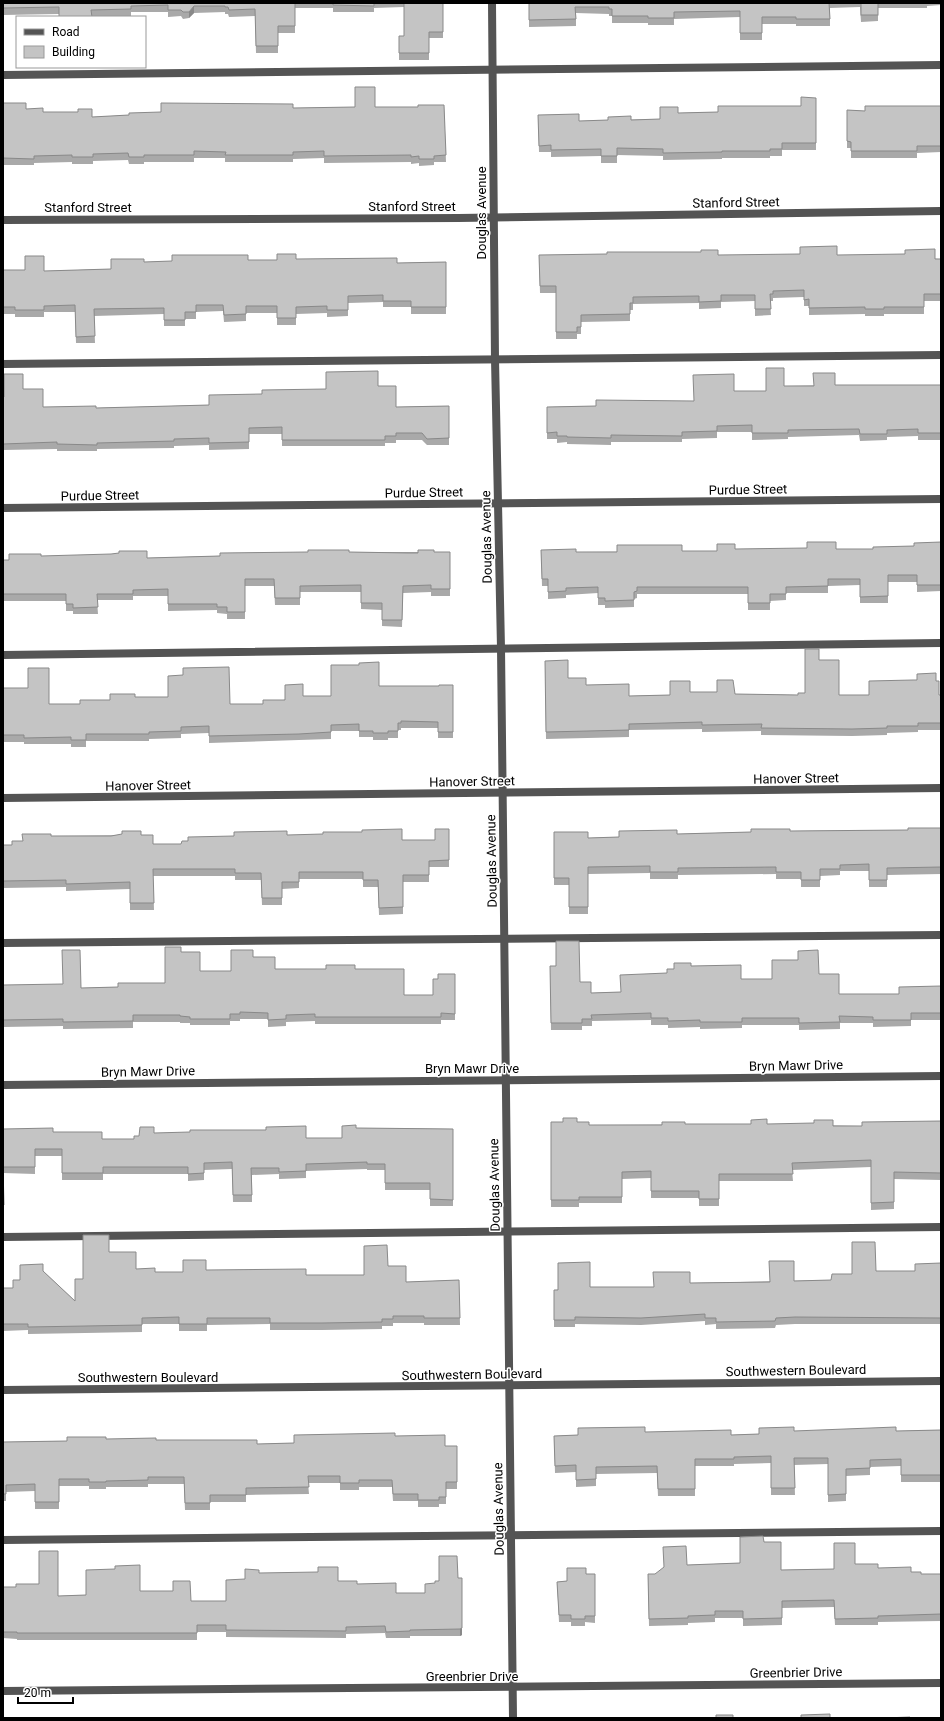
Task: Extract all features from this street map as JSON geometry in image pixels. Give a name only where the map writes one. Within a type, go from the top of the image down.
[{"type":"street","name":"Douglas Avenue","points":[[492,3],[495,359],[501,648],[508,1386],[513,1718]]},
{"type":"street","points":[[3,75],[941,65]]},
{"type":"street","name":"Stanford Street","points":[[3,220],[494,217],[941,211]]},
{"type":"street","points":[[3,364],[941,355]]},
{"type":"street","name":"Purdue Street","points":[[3,508],[941,499]]},
{"type":"street","points":[[3,655],[941,643]]},
{"type":"street","name":"Hanover Street","points":[[3,798],[941,788]]},
{"type":"street","points":[[3,943],[941,935]]},
{"type":"street","name":"Bryn Mawr Drive","points":[[3,1085],[941,1076]]},
{"type":"street","points":[[3,1237],[941,1227]]},
{"type":"street","name":"Southwestern Boulevard","points":[[3,1390],[941,1381]]},
{"type":"street","points":[[3,1540],[941,1532]]},
{"type":"street","name":"Greenbrier Drive","points":[[3,1691],[941,1683]]},
{"type":"building","points":[[3,3],[295,3],[295,26],[278,26],[278,46],[256,46],[255,9],[229,10],[228,7],[225,6],[194,6],[189,12],[183,12],[181,10],[168,10],[168,5],[131,6],[131,9],[91,10],[92,16],[59,16],[59,7],[3,8]]},
{"type":"building","points":[[333,3],[374,3],[374,6],[333,5]]},
{"type":"building","points":[[404,3],[443,3],[443,32],[429,32],[429,53],[399,53],[399,36],[404,36]]},
{"type":"building","points":[[529,3],[829,3],[830,19],[762,17],[762,33],[740,33],[740,11],[674,12],[674,18],[648,18],[648,16],[612,16],[612,9],[609,9],[609,7],[575,7],[576,19],[529,20]]},
{"type":"building","points":[[861,3],[878,3],[878,15],[861,15]]},
{"type":"building","points":[[355,87],[375,87],[375,107],[418,107],[418,105],[444,105],[446,155],[434,156],[434,159],[419,159],[419,156],[411,157],[411,155],[324,156],[324,151],[293,152],[293,155],[225,155],[226,152],[194,151],[194,155],[144,155],[144,157],[129,157],[128,153],[93,154],[93,157],[72,157],[72,155],[34,156],[34,159],[3,158],[3,103],[26,103],[26,109],[43,108],[43,112],[78,112],[78,109],[92,109],[92,117],[129,115],[129,113],[161,112],[161,103],[293,104],[293,108],[355,107]]},
{"type":"building","points":[[801,97],[816,98],[816,143],[782,143],[782,149],[770,149],[770,151],[663,153],[663,149],[617,148],[617,156],[601,156],[601,149],[551,150],[551,145],[539,146],[538,115],[579,114],[579,121],[608,120],[608,117],[631,116],[631,120],[660,119],[660,107],[678,107],[678,113],[718,112],[718,106],[801,106]]},
{"type":"building","points":[[865,106],[941,106],[941,146],[917,146],[917,151],[851,151],[851,142],[847,141],[847,110],[865,111]]},
{"type":"building","points":[[837,246],[837,255],[905,254],[905,250],[935,249],[935,259],[941,259],[941,294],[924,294],[924,307],[884,307],[884,309],[865,309],[865,307],[809,308],[809,299],[804,300],[804,290],[773,291],[773,294],[770,294],[771,309],[755,309],[755,295],[721,295],[721,301],[699,302],[699,296],[633,297],[633,303],[630,303],[630,314],[581,315],[581,327],[577,327],[577,332],[556,332],[556,286],[540,286],[539,255],[607,254],[607,252],[701,252],[701,250],[718,250],[718,255],[800,254],[800,247]]},
{"type":"building","points":[[277,254],[296,254],[296,259],[397,258],[397,263],[446,262],[446,307],[411,307],[411,301],[383,301],[383,295],[348,296],[348,310],[327,310],[327,306],[296,307],[296,318],[277,318],[277,306],[246,306],[246,314],[224,315],[223,305],[196,305],[196,312],[185,312],[185,320],[164,320],[164,308],[94,309],[95,336],[76,337],[75,305],[44,306],[44,310],[15,310],[15,307],[3,307],[3,270],[25,270],[25,256],[44,256],[44,271],[111,269],[111,259],[144,259],[144,262],[172,261],[172,255],[248,255],[248,260],[277,260]]},
{"type":"building","points":[[766,368],[784,368],[784,386],[814,386],[813,373],[835,373],[835,385],[941,385],[941,433],[918,433],[918,429],[887,430],[887,434],[860,434],[859,429],[788,430],[788,433],[752,433],[752,425],[717,426],[717,431],[682,432],[682,436],[611,435],[611,438],[567,437],[557,436],[557,432],[547,433],[547,407],[596,406],[596,400],[694,401],[693,375],[734,374],[734,391],[766,391]]},
{"type":"building","points":[[378,371],[378,386],[396,386],[396,407],[449,406],[449,438],[427,439],[422,433],[396,433],[396,436],[385,436],[385,440],[282,440],[282,427],[249,428],[249,442],[209,443],[209,438],[174,439],[174,441],[97,443],[97,445],[57,444],[57,442],[3,444],[4,374],[23,374],[23,389],[43,389],[43,407],[96,406],[96,408],[209,405],[209,395],[262,394],[262,390],[326,389],[326,372]]},
{"type":"building","points":[[807,542],[836,542],[836,549],[873,549],[873,547],[914,546],[914,543],[941,542],[941,585],[917,585],[917,575],[888,575],[888,596],[860,597],[860,579],[828,579],[828,586],[786,587],[786,594],[770,594],[770,603],[748,603],[748,587],[637,587],[637,591],[634,592],[634,600],[605,601],[605,598],[598,598],[598,587],[566,588],[566,591],[548,592],[548,579],[542,579],[541,550],[576,549],[576,552],[617,552],[617,545],[682,545],[682,551],[717,551],[717,544],[735,544],[735,549],[807,548]]},
{"type":"building","points":[[308,550],[418,553],[418,550],[434,550],[434,552],[450,552],[450,589],[431,589],[431,585],[403,586],[402,620],[382,620],[382,603],[361,603],[361,585],[300,586],[300,598],[275,598],[274,579],[245,579],[245,612],[227,612],[227,607],[217,607],[217,604],[168,604],[168,589],[133,590],[133,594],[97,594],[98,607],[73,608],[73,604],[66,604],[66,594],[3,594],[3,560],[9,560],[9,554],[41,554],[41,556],[111,554],[119,553],[119,551],[147,551],[147,558],[220,556],[220,553],[308,552]]},
{"type":"building","points":[[805,649],[819,649],[819,660],[839,660],[839,695],[869,695],[869,681],[917,680],[917,674],[936,673],[936,681],[939,681],[939,695],[941,695],[941,723],[918,723],[918,726],[887,726],[887,728],[852,729],[761,728],[762,724],[702,725],[702,722],[629,724],[629,730],[546,732],[545,661],[568,660],[568,678],[586,678],[586,685],[629,684],[629,696],[670,695],[670,681],[690,681],[690,692],[717,692],[717,680],[733,680],[735,694],[798,695],[798,693],[805,693]]},
{"type":"building","points":[[379,662],[379,686],[453,685],[453,732],[438,732],[438,722],[401,721],[401,723],[398,723],[398,731],[388,731],[388,733],[359,731],[359,724],[331,725],[331,732],[299,734],[209,736],[209,726],[181,727],[181,731],[149,732],[149,734],[86,734],[86,740],[71,740],[71,737],[24,738],[24,735],[3,735],[3,688],[28,688],[28,668],[49,668],[49,704],[80,704],[80,700],[110,700],[110,694],[135,694],[135,697],[168,697],[168,676],[183,675],[183,668],[229,667],[230,704],[263,704],[263,700],[285,700],[285,685],[303,684],[303,696],[331,696],[331,665],[359,665],[359,663]]},
{"type":"building","points":[[908,828],[941,828],[941,867],[887,868],[887,880],[869,880],[869,864],[840,865],[840,869],[820,869],[820,880],[801,880],[801,872],[776,872],[776,867],[678,868],[678,872],[650,872],[650,866],[588,867],[588,907],[569,907],[569,878],[554,878],[554,832],[588,832],[588,838],[619,837],[619,831],[677,830],[677,834],[751,832],[751,829],[790,829],[790,831],[908,830]]},
{"type":"building","points":[[402,829],[402,840],[435,840],[435,829],[449,829],[449,860],[429,861],[429,875],[403,875],[403,907],[379,908],[378,880],[363,880],[363,872],[299,872],[299,882],[282,882],[282,898],[262,898],[261,873],[235,873],[235,869],[153,869],[154,903],[130,903],[130,882],[66,884],[66,880],[3,881],[3,845],[12,845],[12,841],[23,841],[22,834],[51,834],[51,836],[111,836],[122,834],[122,831],[141,831],[141,835],[153,835],[153,844],[181,844],[182,841],[188,841],[188,837],[234,836],[234,832],[287,831],[287,835]]},
{"type":"building","points":[[556,941],[579,941],[580,982],[591,982],[591,993],[621,992],[620,975],[667,973],[667,969],[674,969],[674,963],[691,963],[691,966],[741,965],[741,979],[772,979],[772,960],[798,960],[798,951],[818,950],[819,974],[839,974],[839,994],[899,994],[899,987],[941,986],[941,1013],[911,1013],[911,1020],[873,1020],[873,1017],[839,1016],[840,1022],[799,1023],[799,1018],[742,1018],[742,1022],[700,1022],[700,1020],[668,1021],[668,1018],[651,1018],[651,1013],[591,1015],[592,1019],[582,1019],[582,1023],[551,1023],[550,966],[556,966]]},
{"type":"building","points":[[165,947],[181,947],[181,952],[200,952],[200,971],[231,971],[231,950],[253,950],[253,957],[275,957],[275,969],[326,969],[326,965],[355,965],[355,969],[404,969],[404,995],[433,995],[433,979],[438,979],[438,974],[455,974],[455,1014],[441,1013],[441,1017],[315,1017],[315,1014],[286,1015],[286,1019],[268,1020],[268,1013],[240,1012],[240,1014],[230,1014],[230,1019],[190,1019],[190,1017],[180,1015],[133,1015],[133,1021],[63,1022],[63,1019],[3,1020],[3,985],[63,984],[62,950],[80,950],[81,988],[118,987],[118,983],[165,983]]},
{"type":"building","points":[[563,1118],[577,1118],[577,1122],[589,1122],[589,1125],[662,1125],[662,1122],[685,1122],[685,1124],[751,1124],[751,1120],[767,1119],[767,1124],[814,1123],[814,1120],[833,1120],[833,1126],[862,1126],[862,1122],[941,1121],[941,1173],[894,1172],[894,1202],[871,1203],[871,1160],[792,1163],[793,1174],[719,1174],[719,1199],[699,1199],[699,1191],[651,1191],[651,1171],[622,1172],[622,1197],[579,1197],[579,1200],[551,1200],[551,1122],[563,1122]]},
{"type":"building","points":[[356,1125],[356,1128],[453,1129],[453,1200],[430,1199],[430,1183],[385,1183],[385,1164],[367,1164],[367,1162],[306,1164],[306,1171],[279,1172],[279,1168],[251,1168],[252,1195],[233,1195],[232,1162],[204,1163],[204,1173],[188,1174],[188,1167],[103,1167],[103,1173],[62,1173],[62,1149],[35,1149],[35,1167],[3,1167],[3,1129],[53,1128],[53,1132],[102,1132],[102,1139],[134,1139],[134,1136],[139,1136],[140,1127],[154,1127],[154,1133],[190,1132],[190,1130],[266,1130],[266,1127],[306,1126],[306,1138],[342,1138],[342,1126]]},
{"type":"building","points":[[3,1167],[4,1205],[3,1205]]},
{"type":"building","points":[[83,1235],[109,1235],[109,1252],[136,1252],[136,1269],[155,1268],[155,1272],[183,1272],[183,1260],[206,1260],[206,1270],[306,1269],[306,1275],[364,1275],[364,1246],[387,1245],[388,1266],[406,1266],[406,1282],[459,1280],[460,1318],[393,1316],[393,1319],[382,1319],[382,1322],[270,1323],[270,1318],[207,1318],[207,1324],[179,1324],[179,1317],[142,1318],[142,1325],[28,1327],[28,1324],[3,1324],[3,1288],[13,1288],[13,1280],[20,1280],[20,1265],[43,1264],[43,1271],[75,1301],[75,1279],[83,1279]]},
{"type":"building","points":[[852,1242],[875,1242],[876,1271],[915,1271],[915,1264],[941,1263],[941,1318],[795,1317],[776,1318],[775,1321],[716,1322],[716,1318],[705,1318],[705,1314],[641,1318],[575,1317],[575,1320],[554,1320],[554,1290],[558,1290],[558,1263],[590,1262],[590,1287],[654,1287],[653,1272],[690,1272],[690,1283],[770,1282],[769,1261],[794,1261],[794,1281],[831,1280],[832,1274],[852,1274]]},
{"type":"building","points":[[645,1427],[645,1432],[731,1430],[731,1435],[759,1434],[759,1428],[794,1427],[794,1431],[896,1427],[896,1431],[941,1430],[941,1475],[901,1475],[901,1459],[870,1460],[870,1468],[846,1469],[846,1494],[828,1495],[828,1458],[794,1458],[795,1488],[771,1488],[771,1456],[734,1457],[734,1459],[695,1459],[695,1489],[658,1489],[657,1466],[596,1467],[596,1479],[576,1480],[576,1465],[555,1466],[554,1436],[578,1435],[578,1428]]},
{"type":"building","points":[[395,1433],[395,1436],[445,1435],[445,1446],[457,1446],[457,1482],[446,1482],[446,1497],[439,1497],[439,1500],[418,1500],[418,1494],[393,1494],[392,1480],[359,1480],[359,1483],[340,1483],[340,1476],[308,1476],[309,1487],[246,1488],[246,1495],[210,1495],[210,1503],[185,1503],[184,1477],[148,1477],[148,1480],[106,1482],[89,1482],[89,1479],[59,1479],[59,1502],[35,1502],[35,1484],[6,1485],[6,1494],[3,1494],[3,1442],[67,1441],[67,1437],[106,1437],[106,1439],[156,1438],[156,1440],[257,1440],[257,1444],[294,1443],[294,1435]]},
{"type":"building","points":[[763,1536],[764,1542],[781,1542],[781,1570],[834,1569],[834,1543],[855,1543],[855,1564],[878,1564],[878,1568],[911,1567],[911,1572],[921,1572],[921,1574],[941,1574],[941,1614],[835,1619],[834,1600],[782,1601],[782,1618],[743,1619],[743,1611],[715,1611],[715,1615],[688,1616],[688,1618],[649,1619],[648,1574],[655,1574],[664,1567],[663,1547],[686,1546],[687,1565],[740,1563],[740,1537]]},
{"type":"building","points":[[39,1551],[58,1551],[58,1596],[86,1595],[86,1570],[115,1569],[115,1566],[140,1565],[140,1591],[173,1591],[173,1581],[190,1581],[191,1601],[226,1601],[226,1580],[245,1579],[245,1569],[259,1570],[259,1573],[318,1572],[318,1567],[338,1567],[338,1581],[357,1581],[357,1584],[396,1583],[396,1593],[425,1593],[425,1584],[439,1581],[439,1556],[457,1556],[458,1578],[462,1578],[462,1628],[386,1632],[385,1626],[346,1627],[346,1631],[226,1630],[226,1625],[197,1625],[197,1633],[3,1632],[3,1587],[16,1587],[16,1584],[39,1584]]},
{"type":"building","points":[[567,1568],[586,1568],[586,1574],[595,1574],[595,1616],[585,1616],[585,1619],[571,1619],[571,1615],[559,1615],[557,1582],[567,1581]]},
{"type":"building","points":[[830,1714],[830,1718],[801,1718],[801,1715]]},
{"type":"building","points":[[716,1715],[733,1715],[733,1718],[716,1718]]},
{"type":"building","points":[[910,1717],[910,1718],[884,1718]]}]
